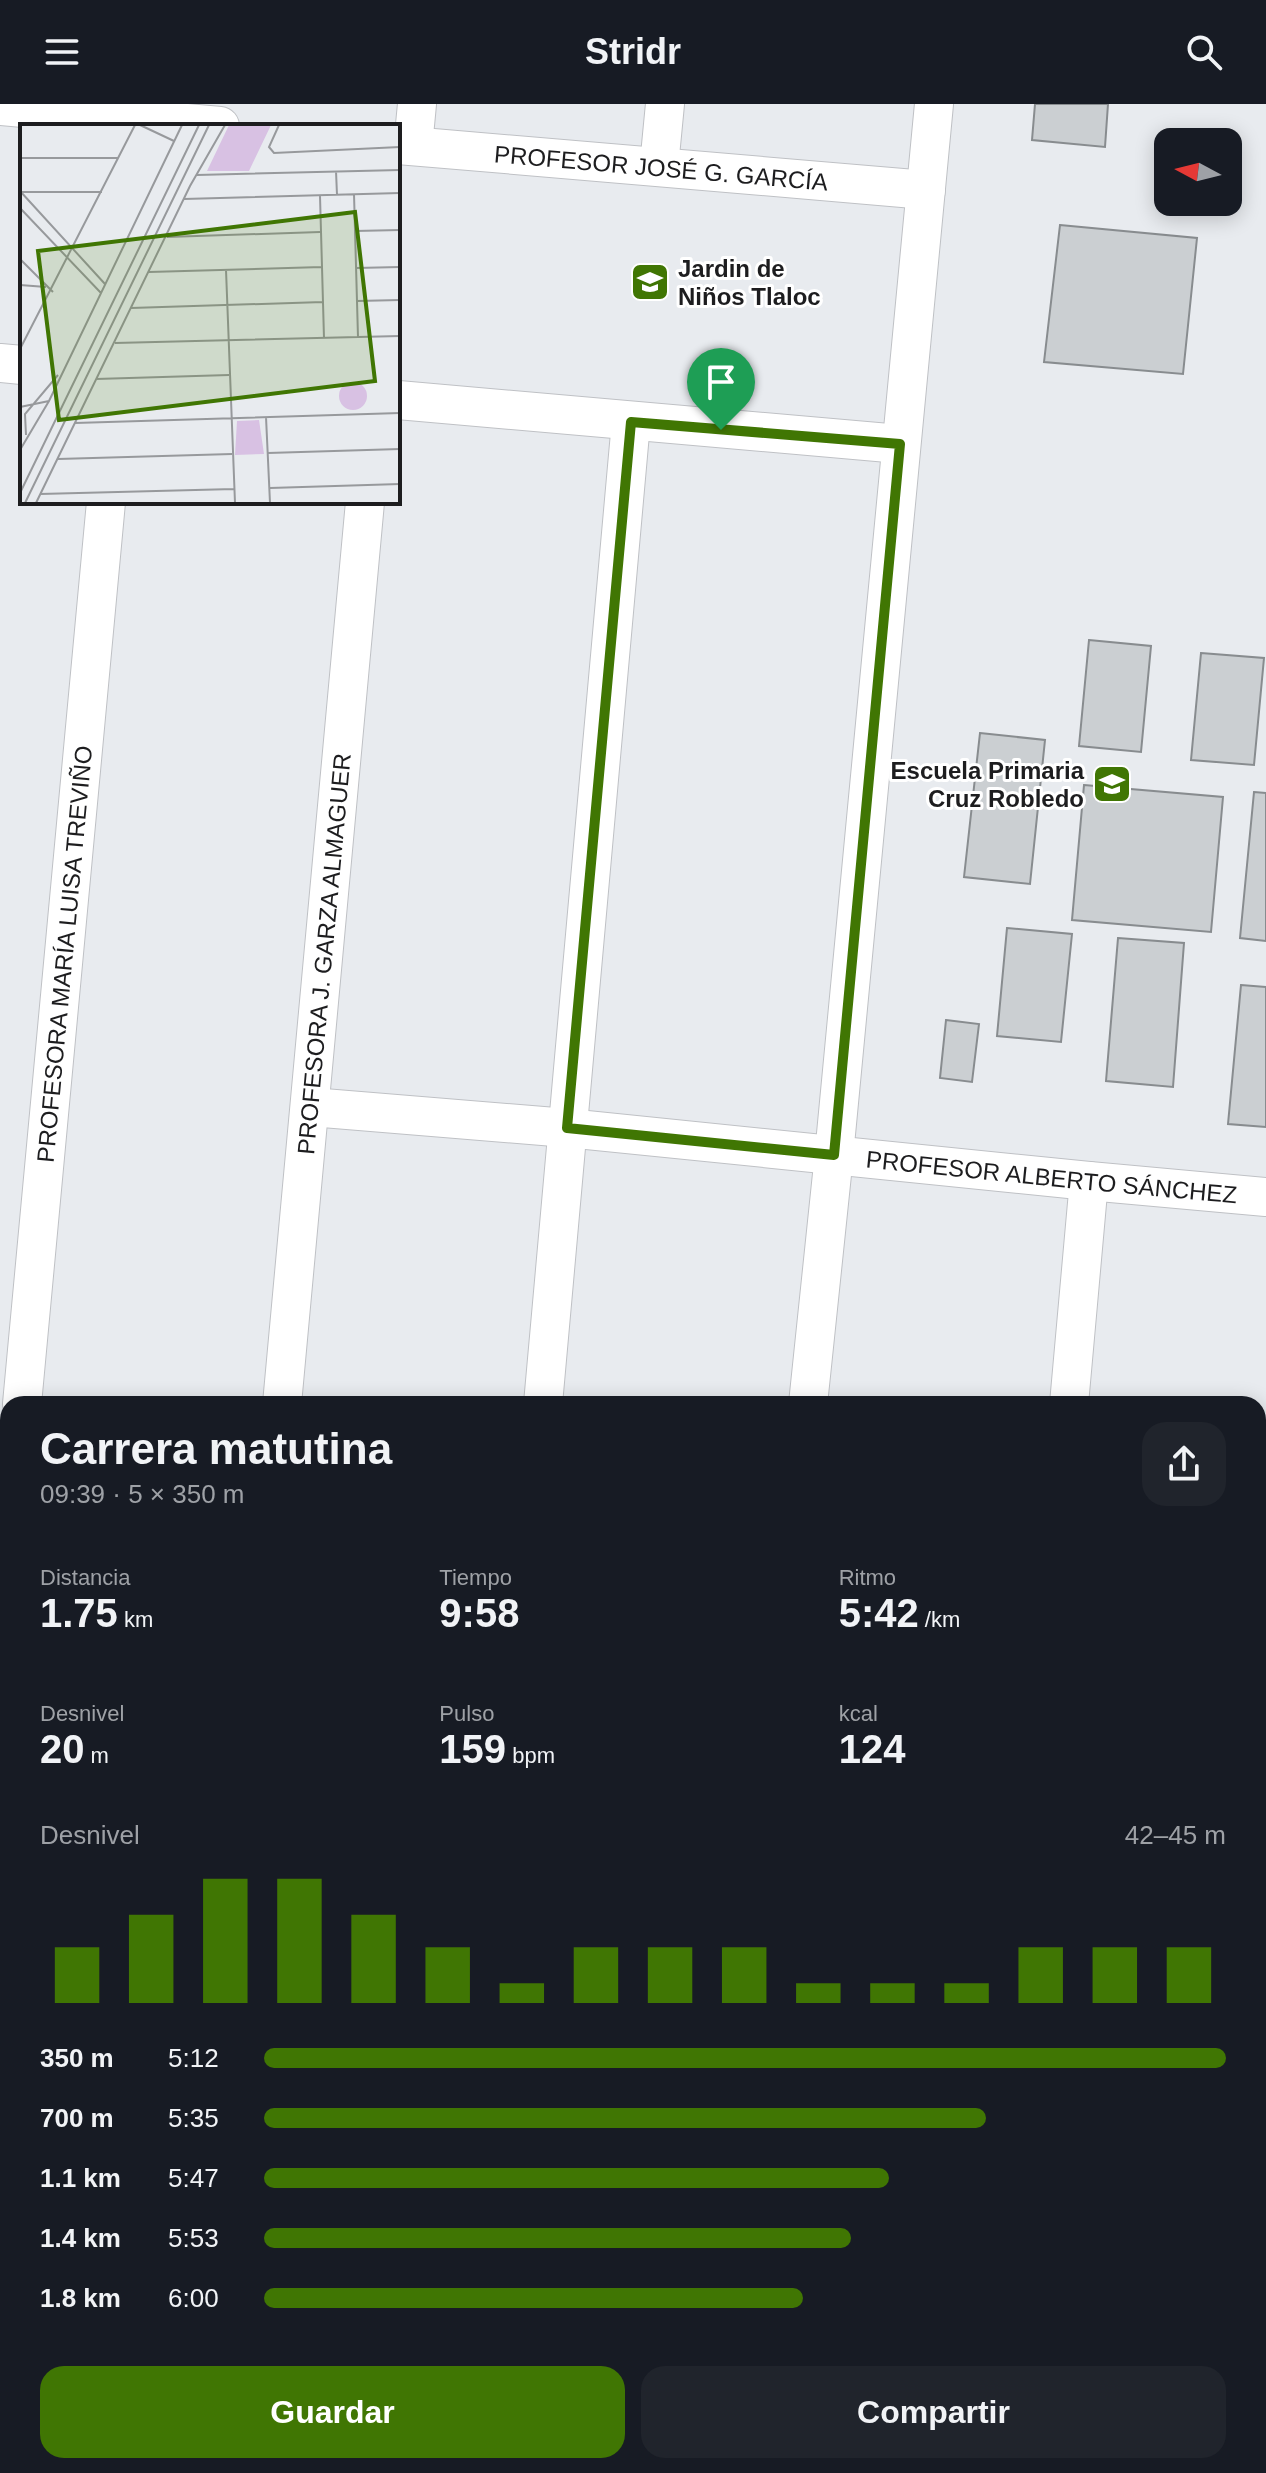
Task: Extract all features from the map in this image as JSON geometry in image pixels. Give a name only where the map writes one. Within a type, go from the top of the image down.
[{"type":"street","points":[[405,146],[417,104]]},
{"type":"street","points":[[659,166],[665,104]]},
{"type":"street","points":[[809,1396],[934,104]]},
{"type":"street","points":[[0,106],[143,111],[210,124]]},
{"type":"street","name":"PROFESOR JOSÉ G. GARCÍA","points":[[405,146],[926,190]]},
{"type":"street","points":[[0,363],[20,365]]},
{"type":"street","points":[[400,400],[900,444]]},
{"type":"street","points":[[544,1396],[631,422]]},
{"type":"street","name":"PROFESORA MARÍA LUISA TREVIÑO","points":[[23,1396],[106,504]]},
{"type":"street","name":"PROFESORA J. GARZA ALMAGUER","points":[[283,1396],[365,504]]},
{"type":"street","name":"PROFESOR ALBERTO SÁNCHEZ","points":[[311,1107],[567,1128],[1266,1197]]},
{"type":"street","points":[[1070,1396],[1089,1181]]},
{"type":"building","points":[[1035,104],[1108,104],[1105,147],[1032,140]]},
{"type":"building","points":[[1060,225],[1197,238],[1183,374],[1044,362]]},
{"type":"building","points":[[1089,640],[1151,646],[1141,752],[1079,746]]},
{"type":"building","points":[[1201,653],[1264,658],[1254,765],[1191,760]]},
{"type":"building","points":[[980,733],[1045,740],[1030,884],[964,877]]},
{"type":"building","points":[[1084,785],[1223,797],[1211,932],[1072,920]]},
{"type":"building","points":[[1254,792],[1266,793],[1266,941],[1240,938]]},
{"type":"building","points":[[1007,928],[1072,934],[1061,1042],[997,1036]]},
{"type":"building","points":[[1118,938],[1184,943],[1173,1087],[1106,1081]]},
{"type":"building","points":[[1241,985],[1266,987],[1266,1127],[1228,1124]]},
{"type":"building","points":[[946,1020],[979,1024],[972,1082],[940,1078]]},
{"type":"place","name":"Jardin de Niños Tlaloc","points":[[650,282]]},
{"type":"place","name":"Escuela Primaria Cruz Robledo","points":[[1112,784]]},
{"type":"route","points":[[631,422],[721,430],[900,444],[834,1155],[567,1128],[631,422]]}]
